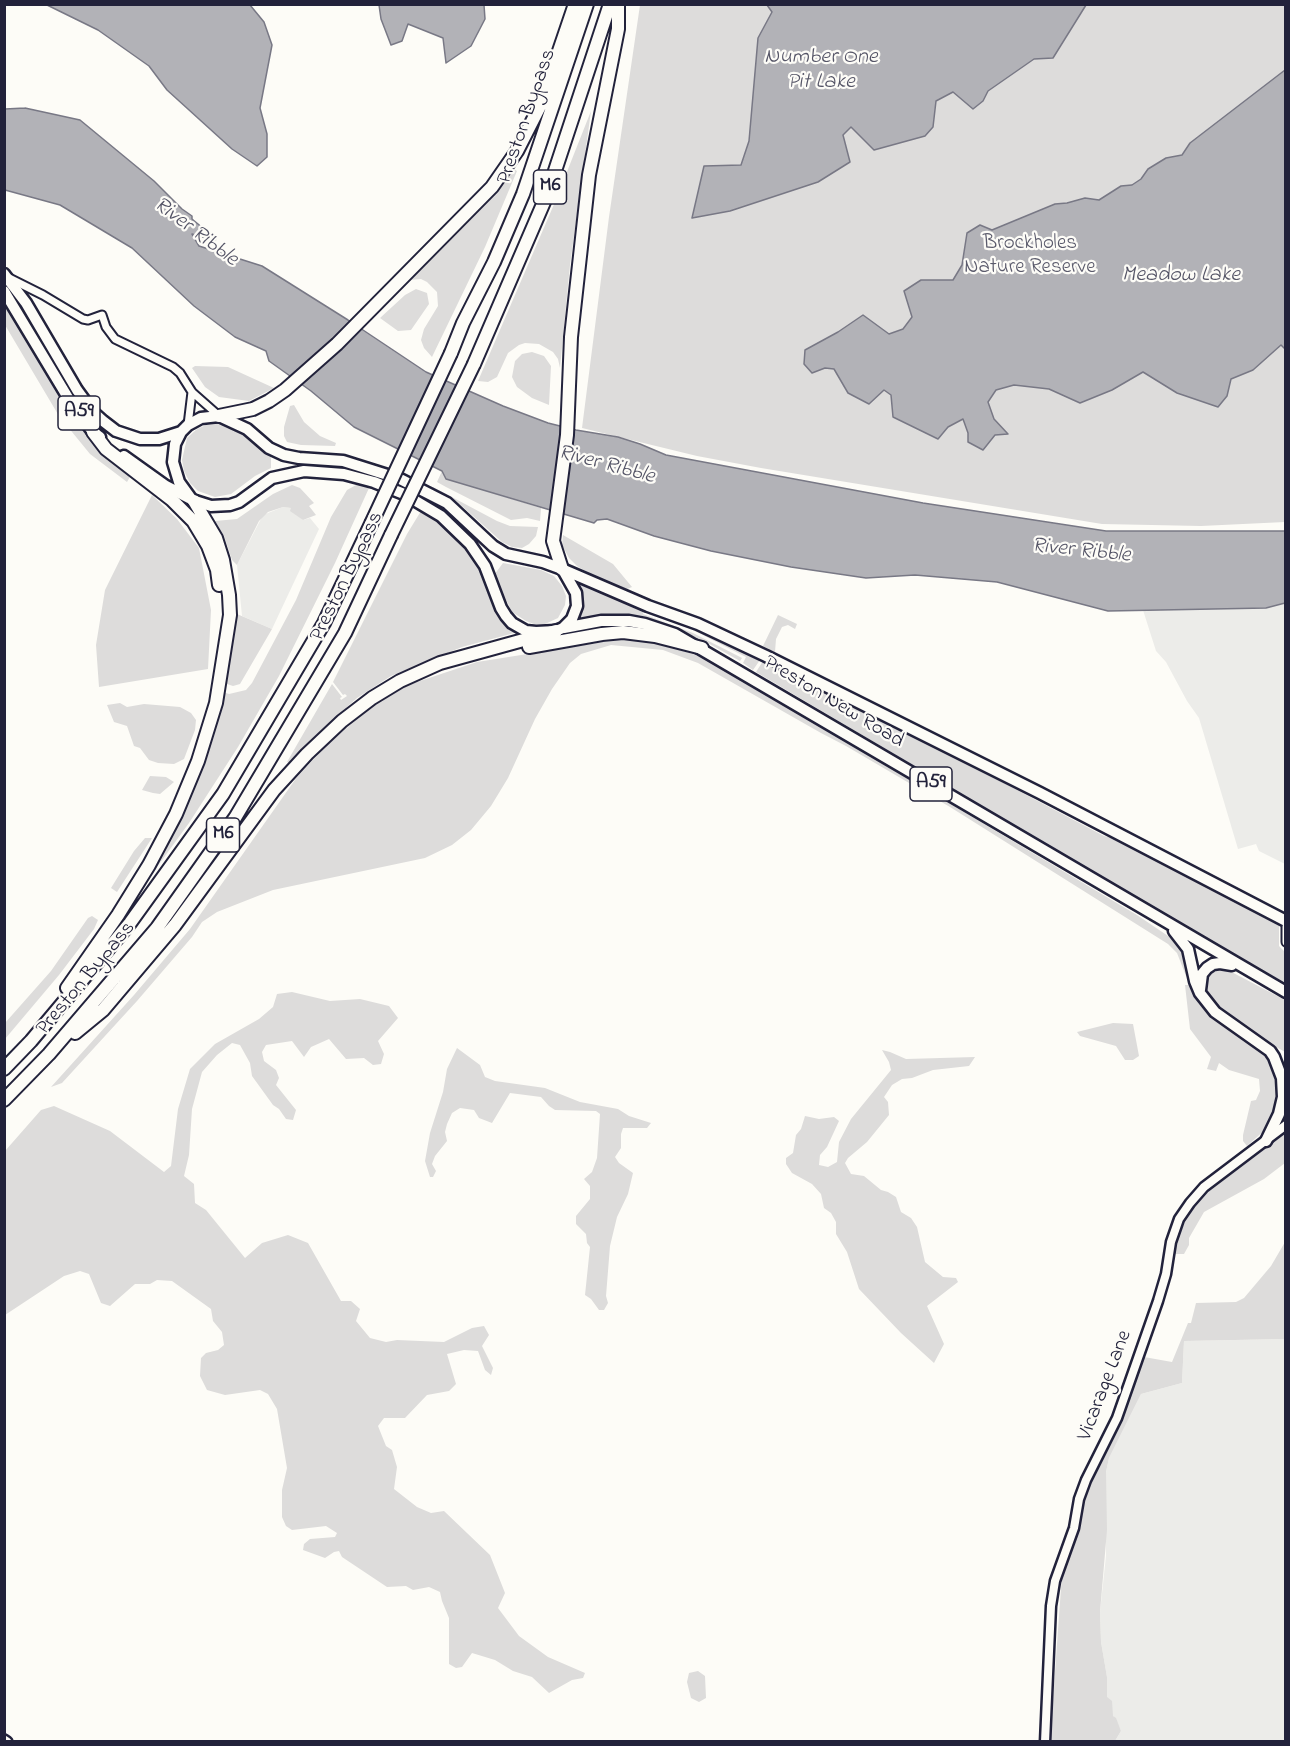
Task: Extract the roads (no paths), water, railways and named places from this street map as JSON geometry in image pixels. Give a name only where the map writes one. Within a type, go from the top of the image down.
[{"type":"highway","points":[[31,1041],[118,915],[149,865],[176,814],[198,761],[216,703],[230,615],[223,560],[213,529],[179,482],[173,462],[175,444],[185,429],[201,418],[245,411],[269,401],[285,390],[321,359],[479,201],[507,167],[527,134],[541,104],[575,4]]},
{"type":"highway","name":"Preston Bypass","points":[[4,1069],[31,1041],[130,923],[223,794],[324,623],[463,323],[494,262],[523,194],[587,4]]},
{"type":"highway","name":"Preston Bypass","points":[[4,1100],[49,1054],[157,928],[235,818],[345,633],[474,364],[547,195],[610,4]]},
{"type":"highway","points":[[49,1054],[103,1010],[176,925],[274,790],[342,721],[372,698],[420,672],[468,654],[559,630],[574,613],[578,599],[574,586],[562,569],[554,546],[554,532],[560,498],[571,337],[589,175],[618,29],[618,4]]},
{"type":"highway","name":"A59","points":[[6,275],[26,303],[76,390],[103,421],[116,431],[140,439],[159,439],[185,429]]},
{"type":"highway","name":"A59","points":[[4,291],[30,330],[64,392],[93,432],[166,486],[193,500]]},
{"type":"highway","name":"Preston New Road","points":[[219,415],[238,423],[269,448],[284,455],[343,461],[400,479],[447,503],[500,551],[562,569],[648,606],[698,624],[766,656],[1040,793],[1286,921]]},
{"type":"highway","points":[[93,432],[106,449],[183,510],[201,534],[217,570],[226,646]]},
{"type":"highway","name":"Preston New Road","points":[[193,500],[211,506],[230,505],[239,502],[272,478],[304,471],[344,474],[391,488],[429,508],[462,534],[482,560],[501,608],[512,622],[526,631],[559,630],[601,621],[629,621],[675,634],[1286,992]]},
{"type":"highway","points":[[468,654],[509,650],[591,635],[623,632],[655,636],[702,648]]},
{"type":"highway","points":[[1154,916],[1176,934],[1188,949],[1200,993],[1215,1012],[1270,1051],[1286,1058]]},
{"type":"highway","points":[[1200,993],[1202,974],[1213,964],[1229,964],[1246,970]]},
{"type":"highway","points":[[1266,1141],[1279,1114],[1284,1097],[1282,1078],[1270,1051]]},
{"type":"street","points":[[6,275],[83,319],[88,320],[102,315],[106,327],[115,339],[172,367],[180,373],[192,392],[219,415]]},
{"type":"street","points":[[185,429],[192,392]]},
{"type":"street","points":[[1286,927],[1286,942]]},
{"type":"street","name":"Vicarage Lane","points":[[1045,1742],[1054,1581],[1074,1528],[1079,1499],[1086,1480],[1117,1418],[1158,1301],[1179,1220],[1204,1187],[1286,1125]]},
{"type":"water","points":[[47,5],[250,5],[264,22],[272,45],[260,108],[267,134],[267,157],[257,166],[232,149],[167,90],[149,66],[98,30]]},
{"type":"water","points":[[379,5],[484,5],[485,19],[471,46],[446,63],[443,38],[408,24],[402,41],[391,45],[381,19]]},
{"type":"water","name":"Number One Pit Lake","points":[[767,5],[1086,5],[1053,58],[1034,59],[988,91],[983,101],[973,109],[953,92],[936,101],[933,127],[925,136],[874,150],[851,127],[843,135],[850,162],[818,182],[730,211],[692,218],[704,166],[741,165],[749,141],[758,38],[772,12]]},
{"type":"water","name":"Meadow Lake","points":[[1285,70],[1285,349],[1281,345],[1253,370],[1231,379],[1227,396],[1218,407],[1177,393],[1143,372],[1112,390],[1080,403],[1049,389],[1014,385],[996,390],[988,402],[994,419],[1008,434],[995,435],[983,450],[968,442],[968,433],[963,419],[948,427],[938,439],[893,417],[891,395],[884,390],[869,404],[848,393],[834,369],[825,368],[812,373],[804,364],[805,350],[863,315],[889,334],[903,329],[912,317],[904,291],[921,280],[953,280],[962,265],[967,233],[980,225],[992,230],[1055,204],[1085,198],[1099,200],[1121,186],[1132,185],[1141,179],[1148,169],[1166,158],[1182,155],[1190,143]]},
{"type":"water","name":"River Ribble","points":[[25,108],[80,120],[154,181],[216,239],[214,242],[192,234],[199,246],[262,266],[426,372],[503,406],[548,423],[618,437],[666,455],[923,503],[1106,531],[1285,531],[1285,603],[1266,608],[1108,611],[997,582],[915,575],[866,578],[791,567],[711,551],[654,536],[607,519],[597,520],[594,523],[446,479],[442,471],[354,427],[311,391],[269,361],[266,351],[235,337],[194,306],[132,248],[60,205],[5,190],[5,109]]},
{"type":"park label","name":"Brockholes Nature Reserve","points":[[1030,257]]}]
